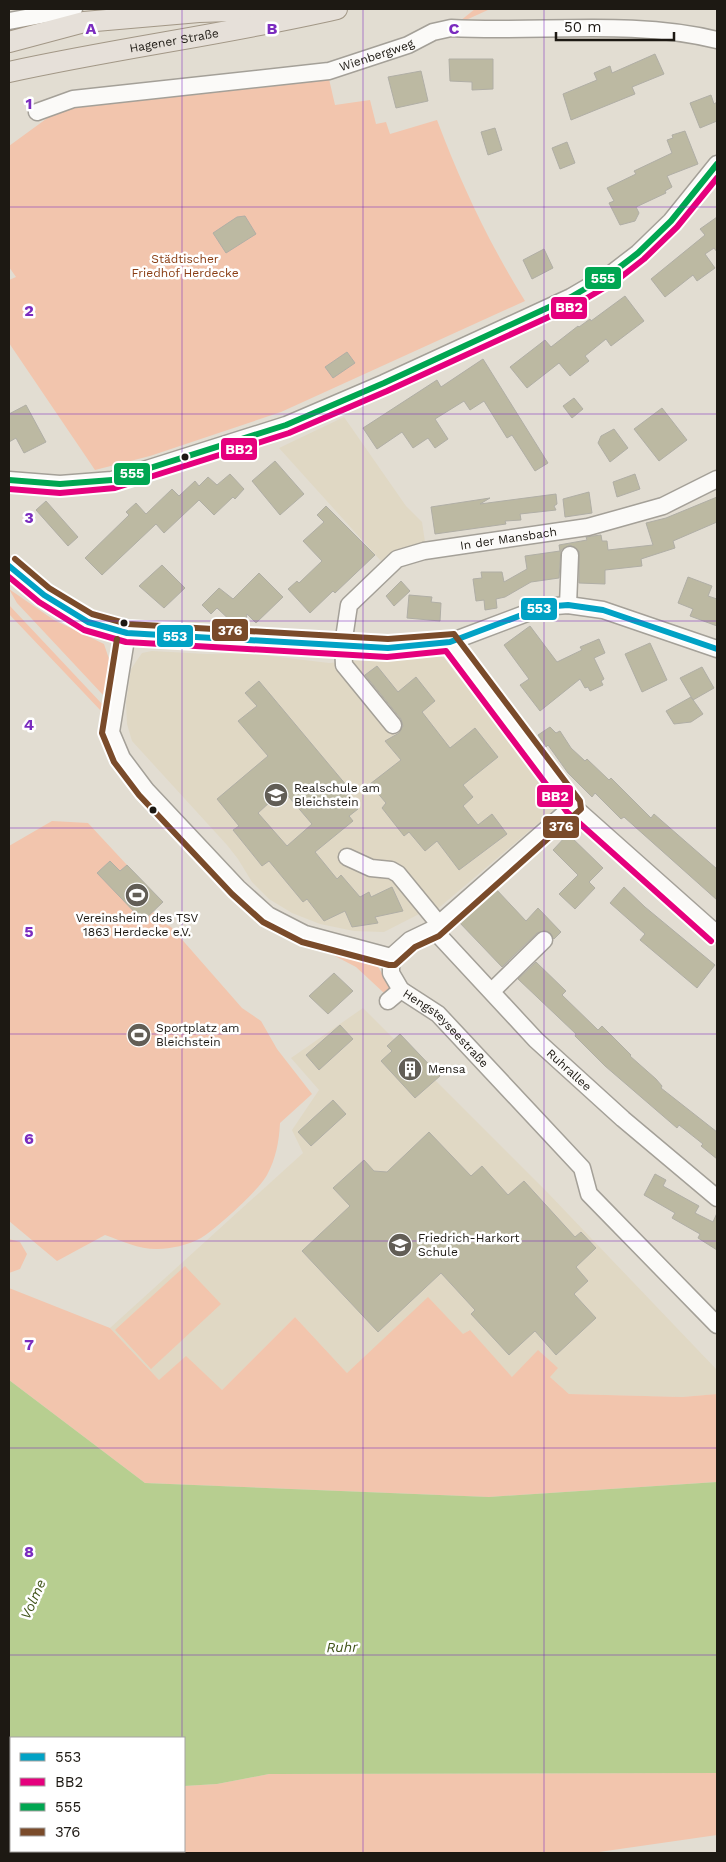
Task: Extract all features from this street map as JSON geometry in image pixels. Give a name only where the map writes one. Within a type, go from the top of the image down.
[{"type":"main road","points":[[9,42],[84,22],[199,12],[303,9]]},
{"type":"main road","name":"Hagener Straße","points":[[9,72],[60,60],[265,26],[337,9]]},
{"type":"street","points":[[9,21],[74,9]]},
{"type":"street","name":"Wienbergweg","points":[[37,112],[73,100],[329,71],[408,45],[433,32],[451,28],[648,30],[689,34],[717,40]]},
{"type":"street","points":[[9,480],[60,484],[112,480],[286,425],[384,383],[571,297],[612,272],[638,253],[671,221],[717,164]]},
{"type":"street","name":"In der Mansbach","points":[[393,725],[344,664],[343,645],[349,604],[397,559],[424,551],[588,527],[663,506],[717,480]]},
{"type":"street","points":[[568,605],[570,556]]},
{"type":"street","points":[[9,566],[44,595],[88,622],[126,633],[388,648],[450,642],[543,607],[568,605],[602,610],[717,649]]},
{"type":"street","points":[[126,633],[111,732],[122,758],[146,790],[238,888],[268,915],[305,934],[391,957],[410,940],[436,927],[573,806]]},
{"type":"street","points":[[450,642],[573,806],[717,934]]},
{"type":"street","name":"Ruhrallee","points":[[347,857],[371,868],[391,870],[398,874],[436,927],[492,991],[558,1060],[623,1119],[717,1198]]},
{"type":"street","points":[[492,991],[544,940]]},
{"type":"street","name":"Hengsteyseestraße","points":[[391,957],[391,973],[401,990],[412,999],[433,1009],[455,1032],[582,1168],[589,1194],[717,1325]]},
{"type":"street","points":[[388,1001],[401,990]]},
{"type":"shaded area","points":[[344,417],[406,506],[422,522],[425,542],[395,550],[381,561],[279,448]]},
{"type":"shaded area","points":[[152,651],[207,654],[245,653],[329,663],[435,654],[444,658],[553,798],[555,809],[434,912],[423,912],[384,932],[354,931],[320,924],[292,913],[269,899],[252,882],[227,845],[132,741],[127,724],[126,703],[131,669],[142,653]]},
{"type":"shaded area","name":"Friedrich-Harkort Schule","points":[[363,1008],[547,1192],[717,1370],[717,1394],[682,1397],[569,1394],[550,1377],[512,1377],[469,1330],[464,1334],[347,1373],[295,1317],[222,1390],[159,1380],[110,1328],[303,1153],[292,1130],[319,1090],[291,1058]]},
{"type":"green space","points":[[475,9],[490,9],[455,25]]},
{"type":"green space","name":"Städtischer Friedhof Herdecke","points":[[329,79],[335,105],[370,100],[376,124],[386,122],[390,134],[437,120],[476,213],[525,301],[281,412],[150,456],[95,470],[9,343],[9,280],[16,277],[9,267],[9,146],[68,103],[170,97],[295,80]]},
{"type":"green space","points":[[9,589],[54,620],[104,644],[109,659],[104,696],[17,603]]},
{"type":"green space","points":[[9,605],[103,705],[102,712],[9,614]]},
{"type":"green space","name":"Sportplatz am Bleichstein","points":[[52,821],[88,823],[127,865],[120,871],[110,861],[98,873],[143,921],[153,912],[171,927],[242,1008],[261,1021],[277,1049],[312,1094],[280,1123],[275,1156],[262,1182],[237,1209],[217,1226],[201,1238],[185,1245],[150,1249],[105,1235],[57,1261],[9,1221],[9,846]]},
{"type":"green space","points":[[310,943],[373,962],[377,965],[392,990],[386,994],[384,993],[356,967]]},
{"type":"green space","points":[[9,1239],[20,1242],[27,1254],[20,1269],[9,1273]]},
{"type":"green space","points":[[185,1266],[221,1304],[151,1369],[115,1330]]},
{"type":"green space","points":[[9,1288],[110,1328],[159,1380],[186,1356],[222,1390],[295,1317],[347,1373],[428,1297],[463,1334],[470,1330],[512,1377],[538,1350],[558,1368],[550,1377],[569,1394],[682,1397],[717,1394],[717,1482],[489,1497],[145,1483],[9,1380]]},
{"type":"green space","points":[[717,1773],[717,1835],[592,1853],[73,1853],[185,1852],[185,1786],[217,1784],[269,1774]]},
{"type":"water","points":[[9,1380],[145,1483],[489,1497],[717,1482],[717,1773],[269,1774],[217,1784],[185,1786],[185,1737],[10,1737],[10,1852],[74,1852],[9,1853]]},
{"type":"building","points":[[655,54],[664,74],[632,87],[635,94],[571,120],[563,94],[597,80],[594,73],[610,66],[612,73]]},
{"type":"building","points":[[449,59],[493,59],[493,89],[472,90],[472,82],[450,81]]},
{"type":"building","points":[[421,71],[428,101],[396,108],[388,77]]},
{"type":"building","points":[[711,95],[714,104],[717,102],[717,121],[700,128],[690,103]]},
{"type":"building","points":[[495,128],[502,150],[488,155],[481,132]]},
{"type":"building","points":[[685,131],[698,164],[667,176],[672,187],[665,191],[666,193],[636,207],[639,213],[635,221],[620,225],[609,203],[614,201],[607,188],[636,174],[634,171],[672,153],[667,140],[673,138],[672,135]]},
{"type":"building","points":[[567,142],[575,163],[560,169],[552,148]]},
{"type":"building","points":[[245,216],[256,234],[226,253],[213,233],[237,217]]},
{"type":"building","points":[[717,217],[717,252],[714,248],[705,254],[715,268],[697,281],[693,275],[665,297],[651,279],[705,235],[700,229]]},
{"type":"building","points":[[544,249],[553,268],[532,279],[523,260]]},
{"type":"building","points":[[625,296],[644,321],[611,346],[606,339],[585,356],[589,361],[570,376],[559,363],[527,388],[510,367],[545,340],[551,347],[578,326],[590,319],[591,321]]},
{"type":"building","points":[[347,352],[355,363],[333,378],[325,367]]},
{"type":"building","points":[[483,359],[548,463],[535,471],[512,435],[507,438],[484,401],[470,410],[464,401],[435,419],[448,439],[435,448],[428,438],[413,448],[402,432],[377,449],[363,428],[437,380],[441,387]]},
{"type":"building","points":[[574,398],[583,409],[572,418],[563,406]]},
{"type":"building","points":[[26,405],[46,442],[24,453],[16,438],[9,442],[9,414]]},
{"type":"building","points":[[662,408],[687,440],[659,461],[634,429]]},
{"type":"building","points":[[614,429],[628,448],[610,462],[598,443],[601,436]]},
{"type":"building","points":[[275,461],[304,494],[280,515],[252,481]]},
{"type":"building","points":[[230,474],[244,489],[235,499],[233,497],[214,515],[199,500],[164,533],[156,524],[102,575],[85,558],[129,515],[126,512],[136,503],[146,514],[172,489],[179,496],[195,481],[199,486],[208,477],[217,485]]},
{"type":"building","points":[[635,474],[640,489],[617,497],[613,482]]},
{"type":"building","points":[[589,492],[592,513],[565,517],[563,499]]},
{"type":"building","points":[[556,494],[557,504],[554,506],[556,510],[520,514],[521,520],[505,521],[506,524],[435,534],[431,507],[490,498],[480,504]]},
{"type":"building","points":[[717,497],[717,522],[673,541],[675,548],[641,559],[642,566],[605,570],[605,584],[579,583],[579,551],[570,545],[561,550],[559,578],[531,582],[505,597],[496,599],[497,608],[485,610],[484,600],[476,601],[473,579],[482,578],[481,572],[502,572],[504,582],[527,569],[525,556],[560,551],[559,545],[587,540],[586,537],[601,535],[602,541],[607,541],[608,550],[653,545],[646,523],[666,518]]},
{"type":"building","points":[[46,501],[78,537],[68,546],[36,510]]},
{"type":"building","points":[[326,506],[375,555],[335,593],[333,591],[310,613],[288,589],[297,581],[299,583],[322,561],[303,541],[324,522],[317,515]]},
{"type":"building","points":[[162,565],[185,588],[164,608],[139,586]]},
{"type":"building","points":[[259,573],[283,597],[256,623],[247,614],[245,627],[235,625],[217,608],[211,614],[202,605],[219,588],[233,599]]},
{"type":"building","points":[[688,577],[712,586],[708,596],[717,599],[717,626],[690,616],[693,609],[678,603]]},
{"type":"building","points":[[401,581],[410,591],[394,606],[386,596]]},
{"type":"building","points":[[409,595],[432,597],[431,602],[441,603],[440,621],[407,618]]},
{"type":"building","points":[[530,626],[557,662],[582,650],[580,647],[599,639],[605,653],[594,658],[604,679],[601,681],[603,685],[590,691],[588,687],[585,688],[580,679],[540,711],[520,685],[529,679],[504,645]]},
{"type":"building","points":[[650,643],[667,680],[642,692],[625,654]]},
{"type":"building","points":[[377,666],[398,692],[416,677],[435,701],[422,712],[450,748],[475,728],[498,757],[463,785],[473,797],[463,806],[478,825],[492,814],[507,834],[459,870],[437,841],[425,851],[409,832],[404,836],[382,808],[386,803],[370,784],[401,760],[385,741],[399,733],[403,726],[401,719],[365,675]]},
{"type":"building","points":[[702,667],[714,688],[693,700],[680,678]]},
{"type":"building","points":[[259,681],[352,792],[347,796],[358,809],[349,816],[353,821],[315,852],[337,879],[341,875],[360,897],[369,892],[371,897],[392,887],[403,911],[375,917],[378,923],[352,927],[345,911],[324,921],[307,899],[303,902],[269,861],[262,866],[233,830],[239,826],[217,799],[268,756],[238,721],[257,706],[245,693]],"holes":[[[283,790],[312,824],[287,846],[258,813]]]},
{"type":"building","points":[[691,697],[703,714],[691,722],[674,724],[666,711]]},
{"type":"building","points":[[550,727],[556,733],[560,731],[571,748],[585,761],[587,759],[609,780],[611,778],[651,818],[654,814],[717,869],[717,900],[624,817],[621,819],[595,793],[592,797],[568,773],[548,745],[546,747],[538,735]]},
{"type":"building","points":[[568,834],[603,868],[589,882],[595,888],[575,909],[559,894],[578,875],[553,850]]},
{"type":"building","name":"Vereinsheim des TSV 1863 Herdecke e.V.","points":[[110,861],[120,871],[127,865],[163,902],[143,921],[97,873]]},
{"type":"building","points":[[624,887],[645,907],[715,965],[697,988],[640,940],[645,934],[610,903]]},
{"type":"building","points":[[495,888],[526,921],[538,908],[561,932],[554,939],[547,931],[537,933],[502,967],[459,922]]},
{"type":"building","points":[[536,962],[566,991],[562,995],[598,1030],[602,1026],[630,1056],[656,1079],[662,1086],[661,1088],[717,1132],[717,1159],[701,1146],[703,1144],[679,1125],[677,1128],[605,1066],[575,1036],[576,1034],[518,979]]},
{"type":"building","points":[[334,973],[353,991],[328,1014],[309,996]]},
{"type":"building","points":[[340,1025],[353,1039],[319,1070],[306,1055]]},
{"type":"building","name":"Mensa","points":[[400,1034],[440,1076],[415,1098],[381,1061],[392,1051],[387,1046]]},
{"type":"building","points":[[333,1100],[346,1114],[311,1146],[298,1132]]},
{"type":"building","points":[[429,1132],[471,1176],[482,1166],[508,1195],[524,1181],[575,1237],[581,1232],[596,1248],[576,1267],[588,1281],[574,1294],[596,1318],[556,1355],[535,1331],[509,1355],[471,1314],[475,1310],[441,1273],[378,1332],[302,1251],[350,1206],[333,1188],[364,1160],[374,1171],[387,1172]]},
{"type":"building","points":[[655,1174],[666,1180],[663,1186],[699,1206],[695,1213],[713,1222],[717,1213],[717,1250],[698,1238],[700,1234],[672,1218],[675,1213],[644,1195]]},
{"type":"transit line","name":"555","points":[[9,480],[60,484],[112,480],[286,425],[384,383],[571,297],[612,273],[638,253],[671,221],[717,164]]},
{"type":"transit line","name":"BB2","points":[[9,489],[60,493],[115,488],[289,433],[387,391],[575,305],[616,281],[644,259],[677,227],[717,178]]},
{"type":"transit line","name":"376","points":[[15,559],[49,588],[92,614],[128,624],[388,639],[454,634],[580,801],[581,809],[439,936],[415,947],[395,965],[302,942],[263,922],[232,894],[139,795],[114,762],[102,733],[117,639]]},
{"type":"transit line","name":"553","points":[[9,566],[44,595],[88,622],[127,633],[388,648],[450,642],[543,607],[568,605],[603,610],[717,649]]},
{"type":"transit line","name":"BB2","points":[[9,577],[39,602],[84,630],[126,642],[387,657],[446,651],[567,812],[711,941]]},
{"type":"place","name":"Realschule am Bleichstein","points":[[276,795]]},
{"type":"place","name":"Vereinsheim des TSV 1863 Herdecke e.V.","points":[[137,895]]},
{"type":"place","name":"Sportplatz am Bleichstein","points":[[139,1035]]},
{"type":"place","name":"Mensa","points":[[410,1069]]},
{"type":"place","name":"Friedrich-Harkort Schule","points":[[400,1245]]},
{"type":"water label","name":"Volme","points":[[33,1599]]},
{"type":"water label","name":"Ruhr","points":[[342,1647]]}]
